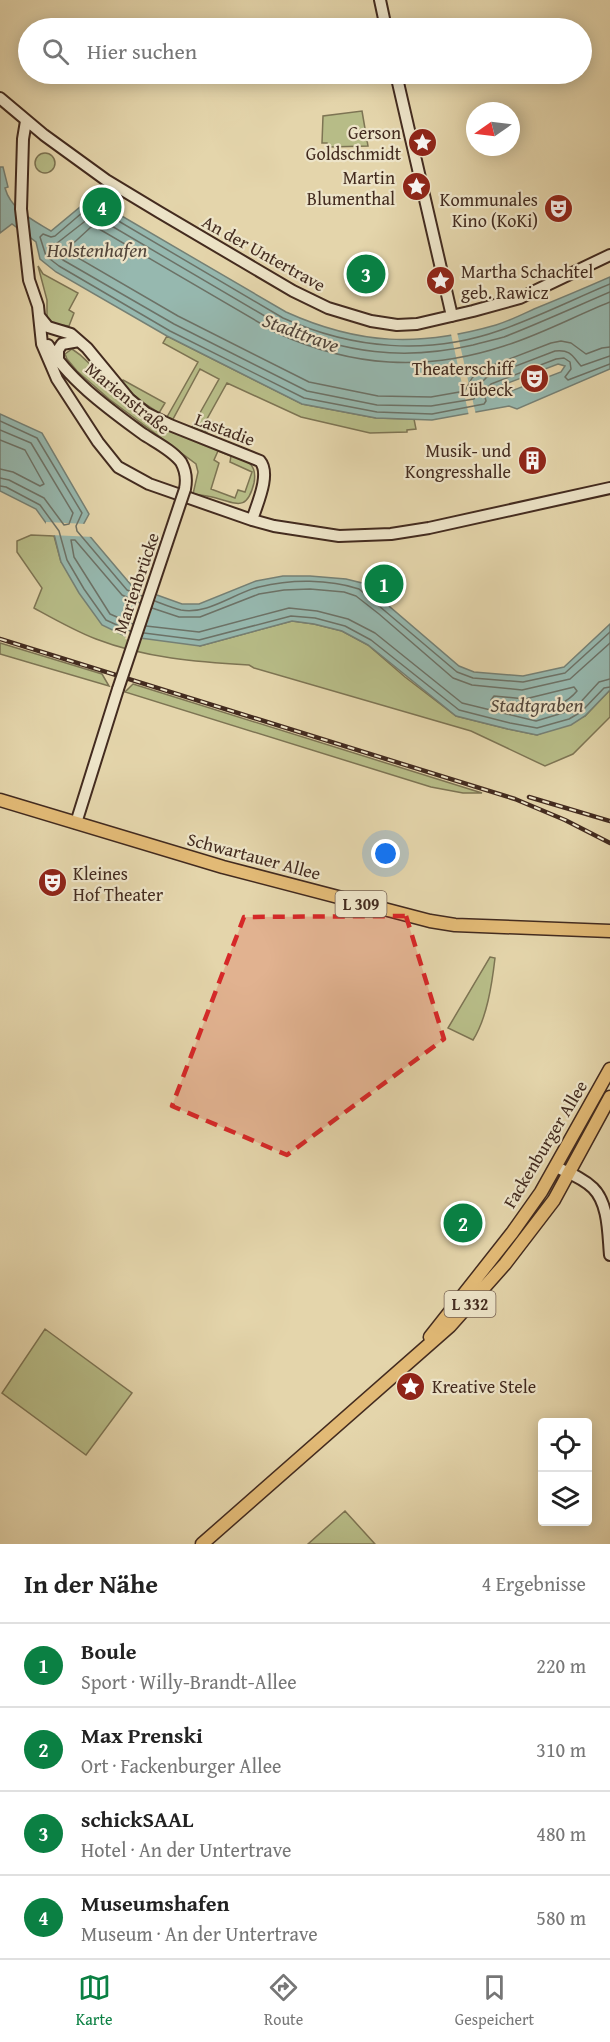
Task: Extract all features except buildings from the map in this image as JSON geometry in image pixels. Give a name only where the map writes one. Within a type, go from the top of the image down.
[{"type":"main road","points":[[380,0],[384,18]]},
{"type":"main road","points":[[398,84],[452,316]]},
{"type":"main road","name":"An der Untertrave","points":[[0,98],[26,121],[106,180],[293,291],[328,308],[371,321],[417,324],[520,298],[610,255]]},
{"type":"main road","points":[[26,121],[23,139],[22,185],[29,258],[43,334],[42,344],[57,379],[98,442],[118,467],[149,484],[252,520],[274,526],[360,537],[429,528],[610,488]]},
{"type":"main road","name":"Lastadie","points":[[40,317],[48,327],[71,334],[87,348],[129,399],[146,413],[170,425],[255,457],[262,463],[265,476],[252,520]]},
{"type":"main road","name":"Marienstraße","points":[[43,334],[58,359],[81,384],[131,425],[176,457],[186,475],[185,489]]},
{"type":"main road","points":[[58,359],[58,350],[62,344],[79,341]]},
{"type":"main road","points":[[76,408],[74,392],[81,384]]},
{"type":"main road","name":"Marienbrücke","points":[[76,823],[185,489]]},
{"type":"main road","name":"Schwartauer Allee","points":[[0,800],[234,870],[430,921],[455,925],[610,931]]},
{"type":"main road","name":"Fackenburger Allee","points":[[421,1350],[512,1233],[556,1167],[610,1069]]},
{"type":"main road","name":"Fackenburger Allee","points":[[202,1544],[450,1326],[505,1264],[554,1200],[610,1097]]},
{"type":"main road","points":[[556,1167],[593,1188],[602,1200],[610,1255]]},
{"type":"highlighted area","points":[[406,916],[444,1039],[287,1155],[172,1106],[244,917]]},
{"type":"green space","points":[[362,111],[368,146],[328,147],[327,143],[322,143],[323,116]]},
{"type":"green space","points":[[45,153],[52,156],[55,163],[52,170],[45,173],[38,170],[35,163],[38,156]]},
{"type":"green space","points":[[38,266],[43,274],[78,293],[69,310],[74,313],[69,326],[54,324],[47,317],[47,300]]},
{"type":"green space","points":[[167,336],[302,404],[376,418],[414,419],[416,429],[407,430],[407,432],[370,433],[301,417],[227,383],[207,419],[213,422],[207,432],[192,427],[219,379],[200,369],[173,419],[167,417],[198,362],[163,343]]},
{"type":"green space","points":[[72,349],[79,354],[124,402],[152,421],[245,459],[254,470],[255,476],[251,492],[245,502],[236,503],[193,494],[198,472],[196,464],[109,399],[77,371],[65,354]],"holes":[[[218,451],[231,456],[230,462],[252,472],[245,492],[238,490],[235,498],[211,489],[219,463],[214,460]]]},
{"type":"green space","points":[[123,380],[165,403],[159,413],[119,382]]},
{"type":"green space","points":[[31,535],[54,536],[61,562],[200,646],[292,621],[314,624],[342,631],[368,645],[456,716],[537,735],[585,716],[610,690],[610,717],[573,754],[545,766],[471,731],[249,665],[171,658],[133,651],[96,639],[34,608],[42,588],[17,552],[17,541]]},
{"type":"green space","points":[[0,643],[102,674],[109,686],[0,654]]},
{"type":"green space","points":[[133,684],[482,793],[463,793],[431,787],[125,692]]},
{"type":"green space","points":[[490,957],[495,958],[490,990],[482,1022],[473,1040],[448,1028]]},
{"type":"green space","points":[[45,1329],[132,1393],[86,1455],[2,1393]]},
{"type":"green space","points":[[345,1511],[375,1544],[308,1544]]},
{"type":"water","name":"Holstenhafen","points":[[0,167],[3,167],[8,187],[5,188],[12,202],[24,214],[51,231],[91,198],[286,312],[339,331],[389,339],[441,337],[496,325],[610,277],[610,369],[517,409],[509,406],[432,420],[376,418],[302,404],[167,336],[56,272],[40,259],[36,242],[12,224],[0,233]],"holes":[[[558,364],[565,366],[561,372],[498,396],[489,395],[490,391],[495,388]]]},
{"type":"water","name":"Stadtgraben","points":[[0,414],[42,433],[89,514],[82,527],[132,586],[182,604],[199,604],[256,581],[283,576],[346,579],[362,583],[459,666],[474,672],[523,676],[564,667],[610,624],[610,690],[585,716],[571,725],[537,735],[456,716],[368,645],[342,631],[314,624],[292,621],[200,646],[125,636],[102,625],[79,593],[61,562],[54,534],[36,509],[0,491]]},
{"type":"pier","points":[[457,332],[476,415],[469,416],[451,334]]},
{"type":"pier","points":[[46,522],[87,524],[85,527],[94,537],[51,535],[45,527]]},
{"type":"pier","points":[[143,587],[158,592],[141,642],[125,639]]},
{"type":"railway","points":[[0,639],[515,799],[565,820],[610,843]]},
{"type":"railway","points":[[529,797],[610,821]]},
{"type":"place","name":"Gerson Goldschmidt","points":[[422,142]]},
{"type":"place","name":"Martin Blumenthal","points":[[416,187]]},
{"type":"place","name":"Museumshafen","points":[[102,207]]},
{"type":"place","name":"Kommunales Kino (KoKi)","points":[[559,209]]},
{"type":"place","name":"schickSAAL","points":[[366,274]]},
{"type":"place","name":"Martha Schachtel geb. Rawicz","points":[[440,281]]},
{"type":"place","name":"Theaterschiff Lübeck","points":[[534,378]]},
{"type":"place","name":"Musik- und Kongresshalle","points":[[532,460]]},
{"type":"place","name":"Boule","points":[[384,584]]},
{"type":"place","name":"Kleines Hof Theater","points":[[52,883]]},
{"type":"place","name":"Max Prenski","points":[[463,1223]]},
{"type":"place","name":"Kreative Stele","points":[[411,1386]]},
{"type":"water label","name":"Stadttrave","points":[[301,332]]}]
